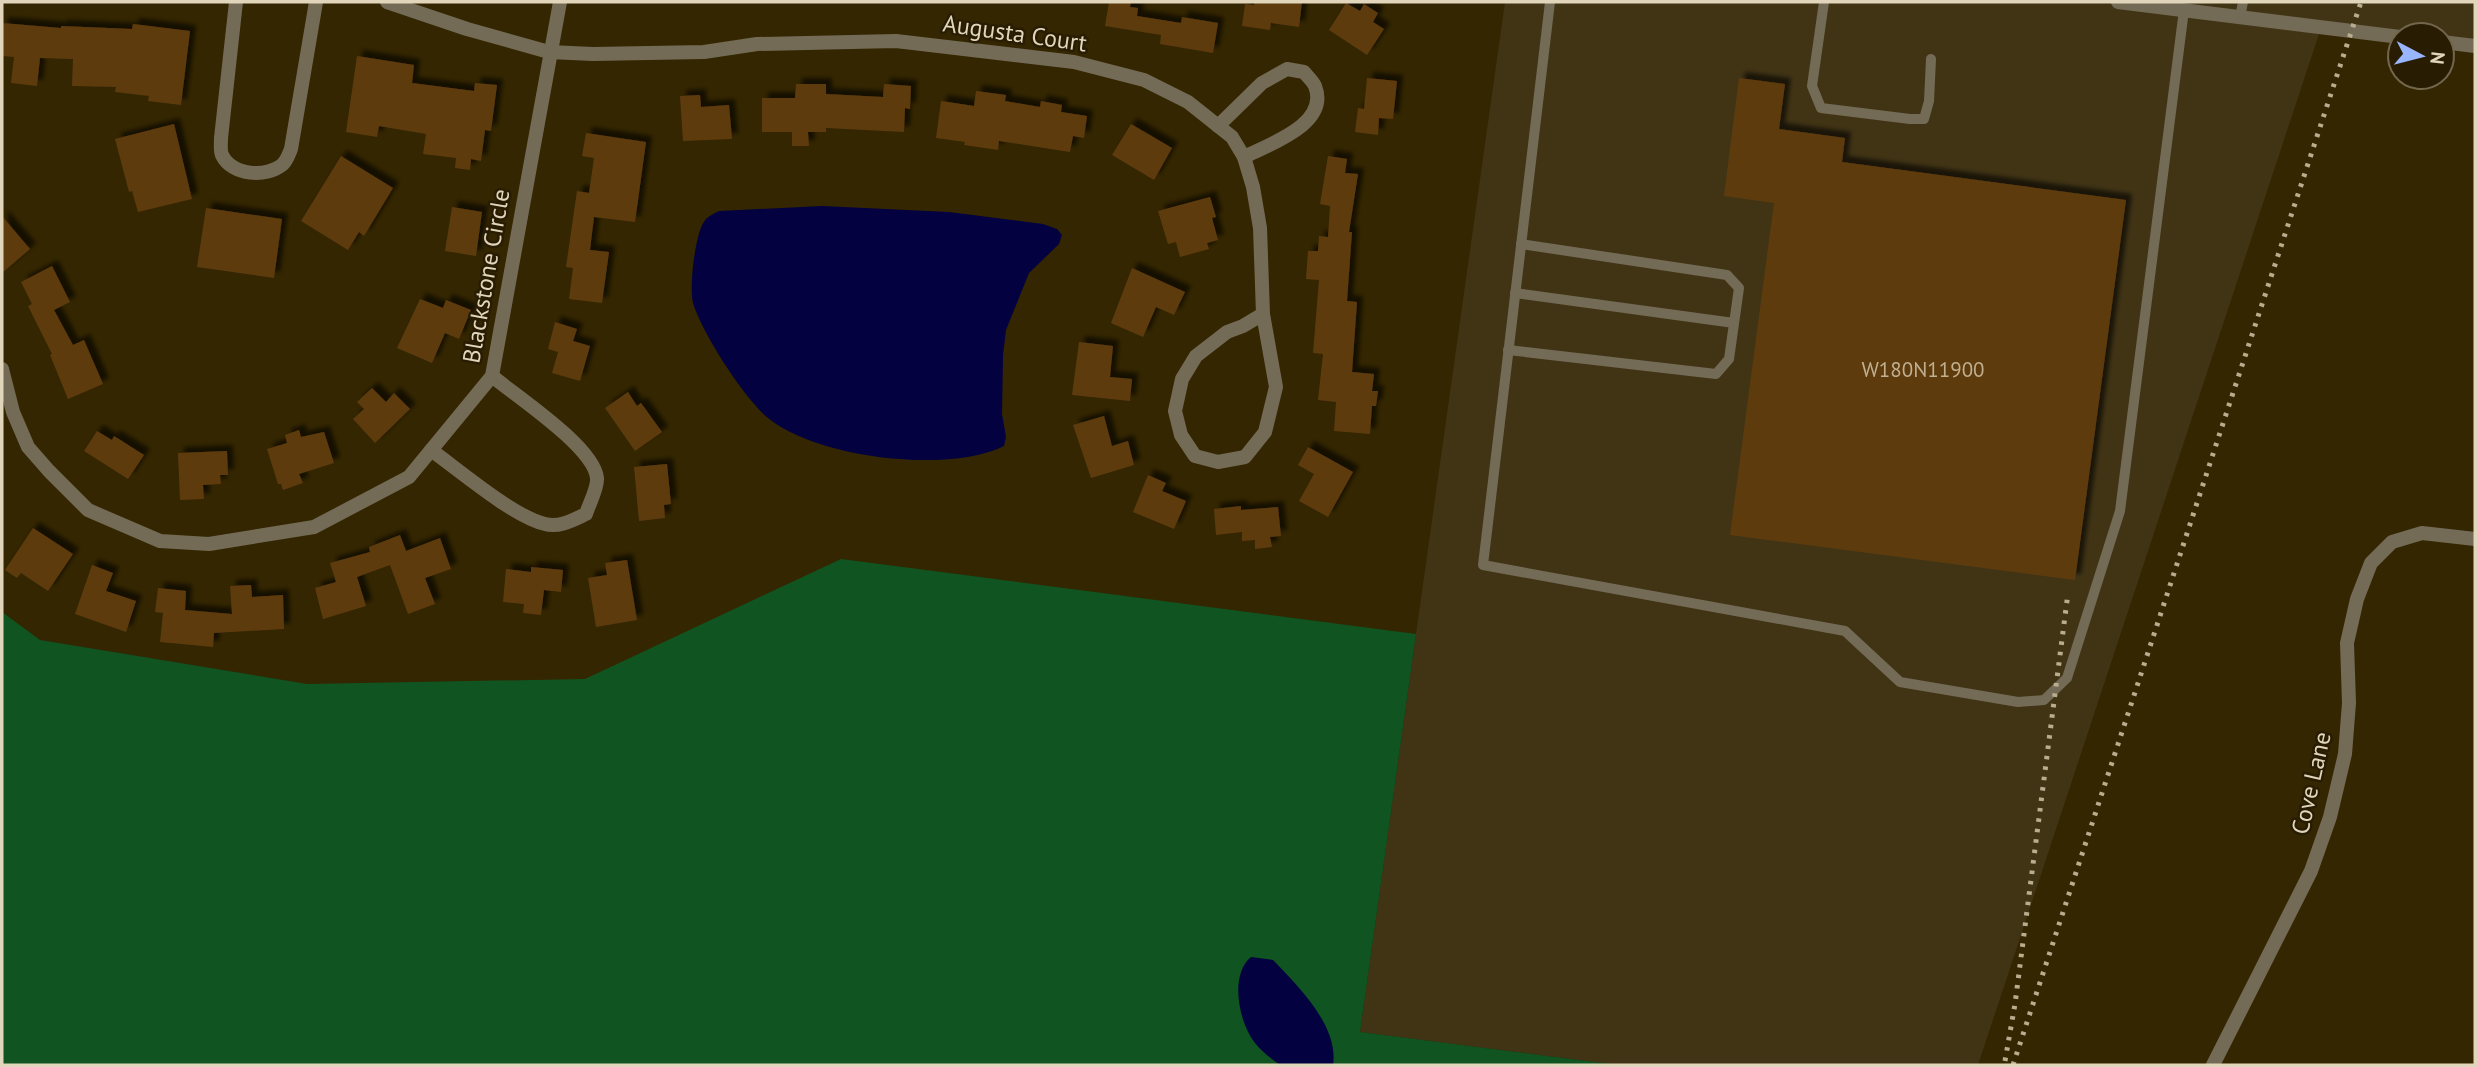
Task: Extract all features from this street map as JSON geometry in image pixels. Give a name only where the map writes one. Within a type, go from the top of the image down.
[{"type":"street","points":[[236,2],[221,138],[222,155],[234,168],[252,173],[270,172],[284,163],[291,149],[316,2]]},
{"type":"street","points":[[387,2],[467,29],[550,51]]},
{"type":"street","name":"Blackstone Circle","points":[[2,369],[13,412],[28,447],[49,471],[88,510],[160,541],[209,544],[314,527],[410,477],[492,376],[560,2]]},
{"type":"street","points":[[2118,2],[2386,35]]},
{"type":"street","name":"Augusta Court","points":[[550,51],[593,54],[704,52],[757,44],[896,41],[1074,62],[1144,80],[1188,102],[1231,137],[1244,157],[1253,187],[1260,228],[1263,314],[1276,387],[1265,432],[1245,457],[1218,462],[1195,456],[1181,435],[1175,411],[1182,379],[1196,356],[1227,331],[1243,326],[1263,314]]},
{"type":"street","points":[[2456,44],[2475,46]]},
{"type":"street","points":[[1218,126],[1262,83],[1287,69],[1304,72],[1315,86],[1317,107],[1305,125],[1244,157]]},
{"type":"street","points":[[431,450],[520,514],[533,520],[546,525],[566,524],[586,514],[597,480],[593,465],[579,446],[492,376]]},
{"type":"street","name":"Cove Lane","points":[[2213,1065],[2311,871],[2330,817],[2345,754],[2349,703],[2347,643],[2357,599],[2371,563],[2392,542],[2422,533],[2475,539]]},
{"type":"lane","points":[[1550,2],[1483,565],[1845,631],[1900,682],[2018,702],[2044,700],[2067,678],[2120,511],[2183,10]]},
{"type":"lane","points":[[1824,2],[1812,86],[1821,107],[1924,119],[1929,101],[1931,59]]},
{"type":"lane","points":[[2241,17],[2243,2]]},
{"type":"lane","points":[[1508,350],[1716,374],[1729,359],[1739,288],[1727,275],[1521,244]]},
{"type":"lane","points":[[1515,293],[1734,323]]},
{"type":"shaded area","points":[[1505,2],[2475,2],[2475,46],[2456,44],[2456,21],[2386,21],[2386,34],[2321,28],[1978,1065],[1618,1065],[1360,1032]]},
{"type":"shaded area","points":[[822,206],[949,212],[1043,224],[1057,229],[1062,235],[1059,244],[1029,273],[1006,330],[1003,355],[1004,446],[980,454],[950,459],[917,460],[849,452],[790,432],[768,418],[747,396],[714,347],[693,303],[694,260],[702,225],[707,218],[719,211]]},
{"type":"shaded area","points":[[1251,957],[1273,960],[1315,1008],[1330,1036],[1333,1065],[1280,1065],[1255,1043],[1241,1012],[1238,987],[1244,965]]},
{"type":"green space","points":[[841,559],[1416,634],[1360,1032],[1618,1065],[2,1065],[2,612],[40,640],[307,684],[585,679]]},
{"type":"building","points":[[1109,2],[1131,2],[1130,7],[1138,8],[1137,16],[1181,23],[1182,17],[1218,23],[1213,53],[1160,44],[1161,35],[1105,26]]},
{"type":"building","points":[[1254,2],[1302,2],[1299,27],[1271,23],[1270,30],[1242,26],[1245,4],[1254,5]]},
{"type":"building","points":[[1346,3],[1360,11],[1364,4],[1378,13],[1373,22],[1384,29],[1367,55],[1329,30]]},
{"type":"building","points":[[2,23],[61,28],[132,29],[133,24],[190,31],[181,105],[148,101],[149,96],[115,92],[116,87],[72,86],[73,59],[40,58],[37,86],[11,83],[14,57],[2,56]]},
{"type":"building","points":[[357,56],[414,65],[412,83],[474,91],[475,83],[497,85],[491,131],[485,130],[481,161],[471,159],[470,170],[455,168],[456,158],[423,154],[426,134],[379,126],[377,137],[346,132]]},
{"type":"building","points":[[1367,78],[1397,81],[1393,119],[1379,118],[1378,135],[1355,132],[1358,108],[1364,109]]},
{"type":"building","points":[[1739,78],[1785,84],[1779,129],[1845,138],[1842,162],[2126,200],[2075,580],[1730,535],[1774,203],[1724,196]]},
{"type":"building","points":[[796,84],[826,84],[826,94],[883,97],[884,84],[911,86],[910,109],[905,108],[904,132],[826,128],[826,132],[808,132],[809,146],[792,146],[792,132],[762,132],[762,98],[795,98]]},
{"type":"building","points":[[976,91],[1006,95],[1005,101],[1040,107],[1041,101],[1062,105],[1061,112],[1087,116],[1084,138],[1073,136],[1070,152],[999,141],[998,150],[936,138],[941,101],[974,106]]},
{"type":"building","points":[[700,95],[701,107],[729,105],[732,139],[683,141],[680,96]]},
{"type":"building","points":[[174,124],[192,199],[138,212],[132,191],[129,192],[115,139]]},
{"type":"building","points":[[1131,124],[1172,148],[1154,180],[1112,155]]},
{"type":"building","points":[[586,133],[646,142],[635,222],[594,217],[590,250],[609,252],[602,303],[569,299],[573,268],[566,267],[577,191],[589,193],[594,158],[582,156]]},
{"type":"building","points":[[341,156],[393,188],[364,236],[359,232],[348,250],[301,221]]},
{"type":"building","points":[[1328,156],[1347,159],[1345,173],[1358,174],[1349,232],[1352,232],[1347,301],[1357,302],[1352,372],[1374,374],[1372,391],[1378,391],[1376,406],[1372,406],[1370,434],[1334,431],[1336,402],[1318,400],[1323,354],[1313,353],[1319,280],[1306,279],[1308,251],[1318,251],[1319,236],[1328,237],[1330,206],[1320,204]]},
{"type":"building","points":[[1210,197],[1216,217],[1212,218],[1218,240],[1207,243],[1209,249],[1180,257],[1176,242],[1168,244],[1158,211]]},
{"type":"building","points":[[452,207],[482,212],[476,256],[445,251]]},
{"type":"building","points":[[206,208],[282,219],[274,278],[197,267]]},
{"type":"building","points":[[2,216],[30,249],[2,273]]},
{"type":"building","points":[[52,266],[70,302],[54,310],[73,345],[84,340],[103,384],[68,399],[50,355],[52,354],[28,306],[32,304],[21,282]]},
{"type":"building","points":[[1132,268],[1185,292],[1174,315],[1156,307],[1143,337],[1111,323]]},
{"type":"building","points":[[420,299],[443,308],[446,300],[471,310],[459,339],[445,333],[432,363],[397,348]]},
{"type":"building","points":[[555,322],[577,329],[573,341],[590,346],[580,381],[552,373],[558,352],[548,349]]},
{"type":"building","points":[[1079,342],[1113,346],[1110,377],[1132,379],[1130,401],[1072,395]]},
{"type":"building","points":[[372,388],[386,402],[394,393],[410,409],[375,443],[353,419],[364,409],[357,402]]},
{"type":"building","points":[[628,392],[637,406],[641,403],[662,432],[635,451],[605,408]]},
{"type":"building","points":[[1104,416],[1112,446],[1128,441],[1134,465],[1091,478],[1073,425]]},
{"type":"building","points":[[299,430],[301,437],[324,432],[334,463],[299,474],[303,483],[283,490],[281,484],[278,484],[267,449],[287,443],[285,435]]},
{"type":"building","points":[[97,431],[112,440],[114,436],[144,455],[128,479],[84,451]]},
{"type":"building","points":[[1308,447],[1353,472],[1328,517],[1299,501],[1314,474],[1298,465]]},
{"type":"building","points":[[227,451],[228,475],[220,475],[221,484],[203,485],[204,499],[180,500],[178,453]]},
{"type":"building","points":[[667,464],[671,504],[664,505],[665,518],[639,521],[634,467]]},
{"type":"building","points":[[1148,475],[1166,483],[1162,491],[1186,501],[1174,529],[1133,512]]},
{"type":"building","points":[[1241,506],[1241,510],[1278,507],[1281,536],[1270,537],[1272,547],[1255,549],[1255,540],[1242,541],[1242,532],[1216,535],[1214,509]]},
{"type":"building","points":[[33,528],[73,554],[48,591],[21,573],[17,578],[5,570]]},
{"type":"building","points":[[400,535],[406,551],[440,538],[451,569],[425,578],[435,604],[408,614],[390,565],[357,577],[366,606],[323,619],[315,588],[336,582],[330,563],[370,552],[369,547]]},
{"type":"building","points":[[627,560],[637,620],[596,627],[588,578],[607,575],[605,563]]},
{"type":"building","points":[[92,565],[113,573],[106,591],[136,601],[126,632],[75,614]]},
{"type":"building","points":[[531,567],[563,570],[561,592],[544,590],[541,615],[523,613],[524,604],[503,602],[506,569],[531,572]]},
{"type":"building","points":[[251,585],[252,597],[283,595],[284,629],[214,633],[213,647],[160,642],[163,613],[155,612],[158,588],[186,591],[185,610],[232,614],[230,586]]},
{"type":"railway","points":[[2013,1065],[2361,2]]},
{"type":"railway","points":[[2005,1061],[2015,1004],[2068,593]]}]
